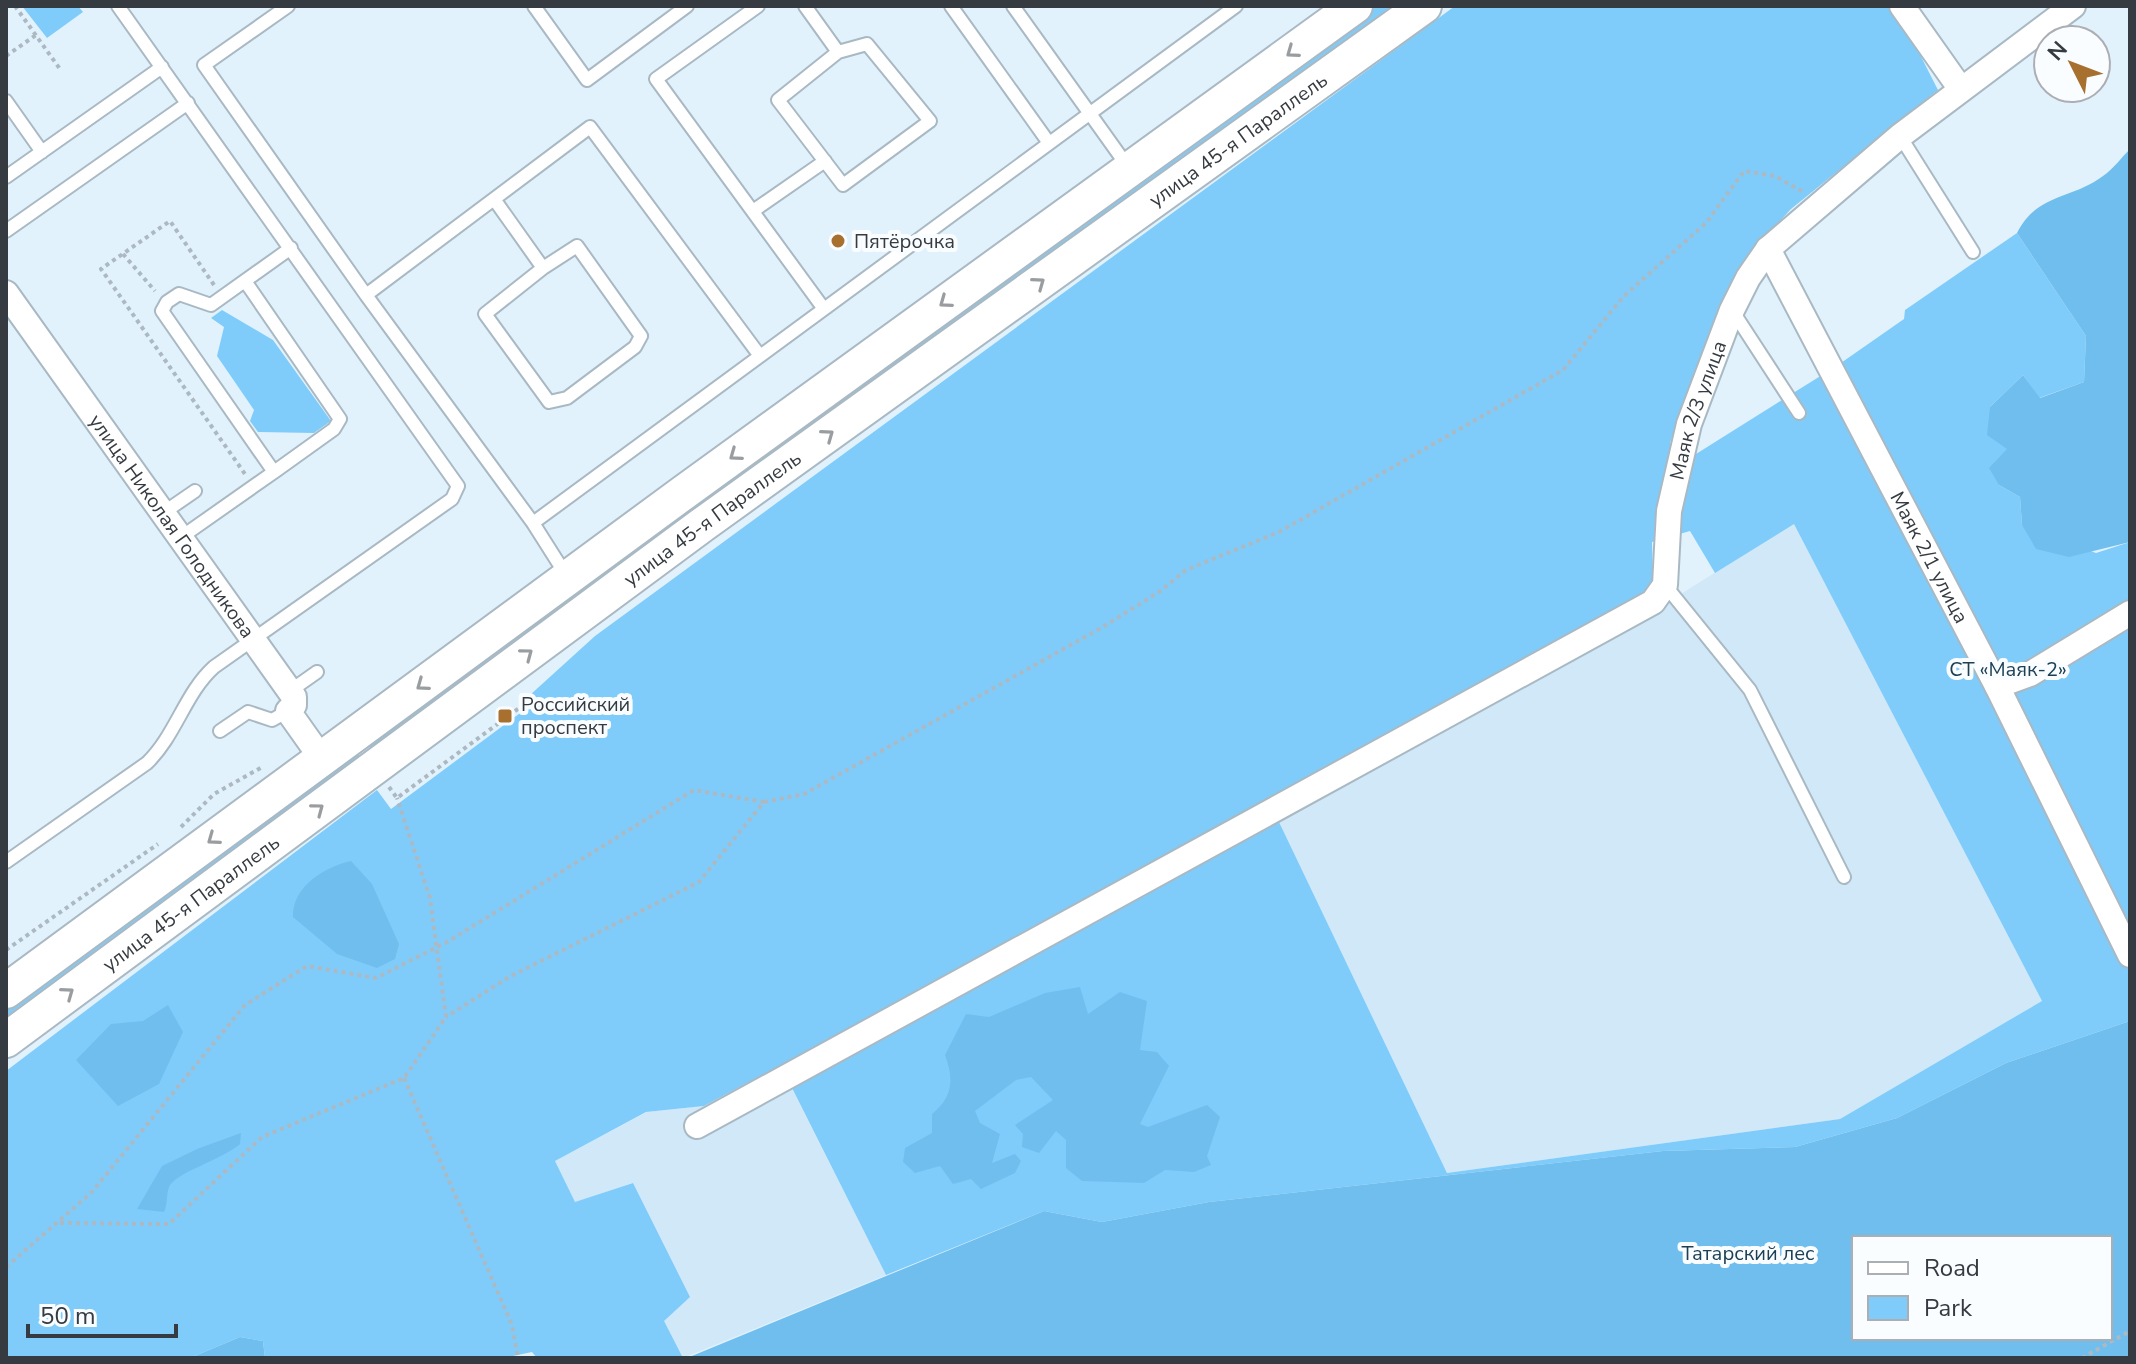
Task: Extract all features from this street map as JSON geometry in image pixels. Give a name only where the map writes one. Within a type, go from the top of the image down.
[{"type":"main road","name":"улица 45-я Параллель","points":[[6,991],[568,577],[1355,6]]},
{"type":"main road","name":"улица 45-я Параллель","points":[[6,1040],[702,525],[1424,6]]},
{"type":"street","points":[[1902,6],[1960,88]]},
{"type":"street","name":"Маяк 2/3 улица","points":[[1665,585],[1669,511],[1689,424],[1732,310],[1768,249],[1820,201],[1960,88],[2073,6]]},
{"type":"street","name":"Маяк 2/1 улица","points":[[1768,249],[1997,686],[2130,955]]},
{"type":"street","name":"улица Николая Голодникова","points":[[6,293],[253,639],[322,759]]},
{"type":"street","points":[[697,1126],[1653,602],[1665,585]]},
{"type":"street","points":[[1997,686],[2030,674],[2130,613]]},
{"type":"lane","points":[[6,862],[147,763],[175,730],[205,675],[452,499],[458,486],[118,6]]},
{"type":"lane","points":[[288,6],[204,65],[366,295],[533,523],[568,577]]},
{"type":"lane","points":[[534,6],[587,80],[668,11],[687,6]]},
{"type":"lane","points":[[758,6],[656,79],[824,309]]},
{"type":"lane","points":[[805,6],[838,52]]},
{"type":"lane","points":[[951,6],[1049,143]]},
{"type":"lane","points":[[1013,6],[1130,169]]},
{"type":"lane","points":[[533,523],[1236,6]]},
{"type":"lane","points":[[867,44],[930,121],[843,185],[778,100],[838,52],[867,44]]},
{"type":"lane","points":[[6,177],[162,67]]},
{"type":"lane","points":[[6,101],[42,152]]},
{"type":"lane","points":[[6,231],[188,103]]},
{"type":"lane","points":[[366,295],[590,127],[760,356]]},
{"type":"lane","points":[[1900,136],[1973,252]]},
{"type":"lane","points":[[753,211],[825,161]]},
{"type":"lane","points":[[494,199],[543,268]]},
{"type":"lane","points":[[577,246],[641,336],[635,347],[567,398],[549,402],[485,314],[543,268],[577,246]]},
{"type":"lane","points":[[274,472],[164,316],[163,307],[183,294],[211,305],[291,248]]},
{"type":"lane","points":[[180,538],[334,429],[340,419],[245,281]]},
{"type":"lane","points":[[1732,310],[1799,413]]},
{"type":"lane","points":[[163,513],[195,491]]},
{"type":"lane","points":[[1665,585],[1750,690],[1844,877]]},
{"type":"lane","points":[[220,731],[248,712],[272,720],[317,672]]},
{"type":"path","points":[[15,6],[60,69]]},
{"type":"path","points":[[6,56],[36,35]]},
{"type":"path","points":[[6,1267],[91,1193],[245,1005],[307,966],[376,978],[436,947],[694,790],[764,802],[804,794],[1101,628],[1159,592],[1186,570],[1279,532],[1563,370],[1624,296],[1706,223],[1744,171],[1775,176],[1820,201]]},
{"type":"path","points":[[123,254],[139,278],[167,302]]},
{"type":"path","points":[[397,798],[430,898],[446,1017]]},
{"type":"path","points":[[58,1223],[169,1224],[262,1137],[404,1078],[446,1017],[509,977],[699,882],[764,802]]},
{"type":"path","points":[[404,1078],[512,1325],[518,1358]]},
{"type":"path","points":[[2082,1358],[2130,1331]]},
{"type":"shaded area","points":[[1794,523],[2042,1001],[1840,1119],[1447,1173],[1279,822],[1668,602]]},
{"type":"shaded area","points":[[780,1065],[886,1275],[683,1358],[663,1321],[632,1183],[575,1203],[555,1161],[647,1112],[704,1106]]},
{"type":"green space","points":[[22,6],[78,6],[83,12],[47,38]]},
{"type":"green space","points":[[1377,6],[1405,6],[375,754],[364,740]]},
{"type":"green space","name":"СТ «Маяк-2»","points":[[1455,6],[1889,6],[1909,33],[1938,90],[1791,209],[1744,260],[1698,364],[1670,443],[1696,454],[1838,365],[1904,319],[1905,310],[2017,233],[2086,336],[2084,382],[2039,398],[2023,375],[1990,407],[2008,449],[1999,485],[2020,497],[2022,525],[2096,553],[2130,542],[2130,1021],[2006,1063],[1897,1118],[1795,1147],[1663,1151],[1209,1202],[1102,1222],[1044,1211],[886,1275],[792,1088],[1279,822],[1447,1173],[1840,1119],[2042,1001],[1794,524],[1715,573],[1690,531],[1652,542],[1653,581],[1640,596],[1165,860],[704,1106],[646,1112],[555,1161],[575,1202],[633,1183],[690,1297],[664,1321],[683,1358],[537,1358],[532,1352],[503,1358],[265,1358],[263,1341],[240,1337],[190,1358],[6,1358],[6,1071],[377,790],[391,809],[531,705],[530,695],[595,636]]},
{"type":"green space","points":[[2130,149],[2130,542],[2069,557],[2036,549],[2022,525],[2020,497],[1999,485],[1989,468],[2007,449],[1987,435],[1990,407],[2023,375],[2040,398],[2084,382],[2086,336],[2017,233],[2034,211],[2091,184]]},
{"type":"green space","points":[[222,310],[273,340],[331,421],[314,433],[258,432],[250,421],[254,410],[217,356],[224,327],[211,318]]},
{"type":"green space","points":[[353,747],[364,762],[6,1024],[6,1001]]},
{"type":"green space","points":[[351,861],[372,884],[399,944],[395,959],[377,968],[337,954],[293,917],[298,896],[312,880],[330,868]]},
{"type":"green space","points":[[1080,987],[1088,1014],[1120,992],[1147,1001],[1140,1050],[1157,1052],[1169,1066],[1140,1124],[1148,1127],[1207,1105],[1220,1117],[1207,1156],[1211,1165],[1194,1172],[1165,1170],[1144,1183],[1082,1181],[1066,1168],[1066,1140],[1056,1131],[1039,1153],[1022,1147],[1023,1134],[1015,1125],[1053,1100],[1031,1077],[1016,1080],[975,1111],[980,1123],[1000,1134],[992,1163],[1015,1154],[1021,1161],[1015,1173],[981,1189],[971,1179],[953,1184],[940,1166],[915,1173],[903,1162],[905,1148],[932,1133],[932,1114],[944,1101],[950,1087],[945,1055],[966,1014],[989,1017],[1045,993]]},
{"type":"green space","points":[[168,1005],[183,1032],[159,1084],[118,1106],[76,1060],[111,1024],[143,1021]]},
{"type":"green space","name":"Татарский лес","points":[[2130,1021],[2130,1358],[687,1358],[1044,1211],[1102,1222],[1209,1202],[1663,1151],[1795,1147],[1897,1118],[2006,1063]]},
{"type":"green space","points":[[241,1133],[240,1144],[232,1150],[173,1182],[164,1212],[137,1209],[162,1166]]},
{"type":"green space","points":[[240,1337],[263,1341],[265,1358],[190,1358]]},
{"type":"place","name":"Пятёрочка","points":[[838,241]]},
{"type":"place","name":"Российский проспект","points":[[505,716]]}]
